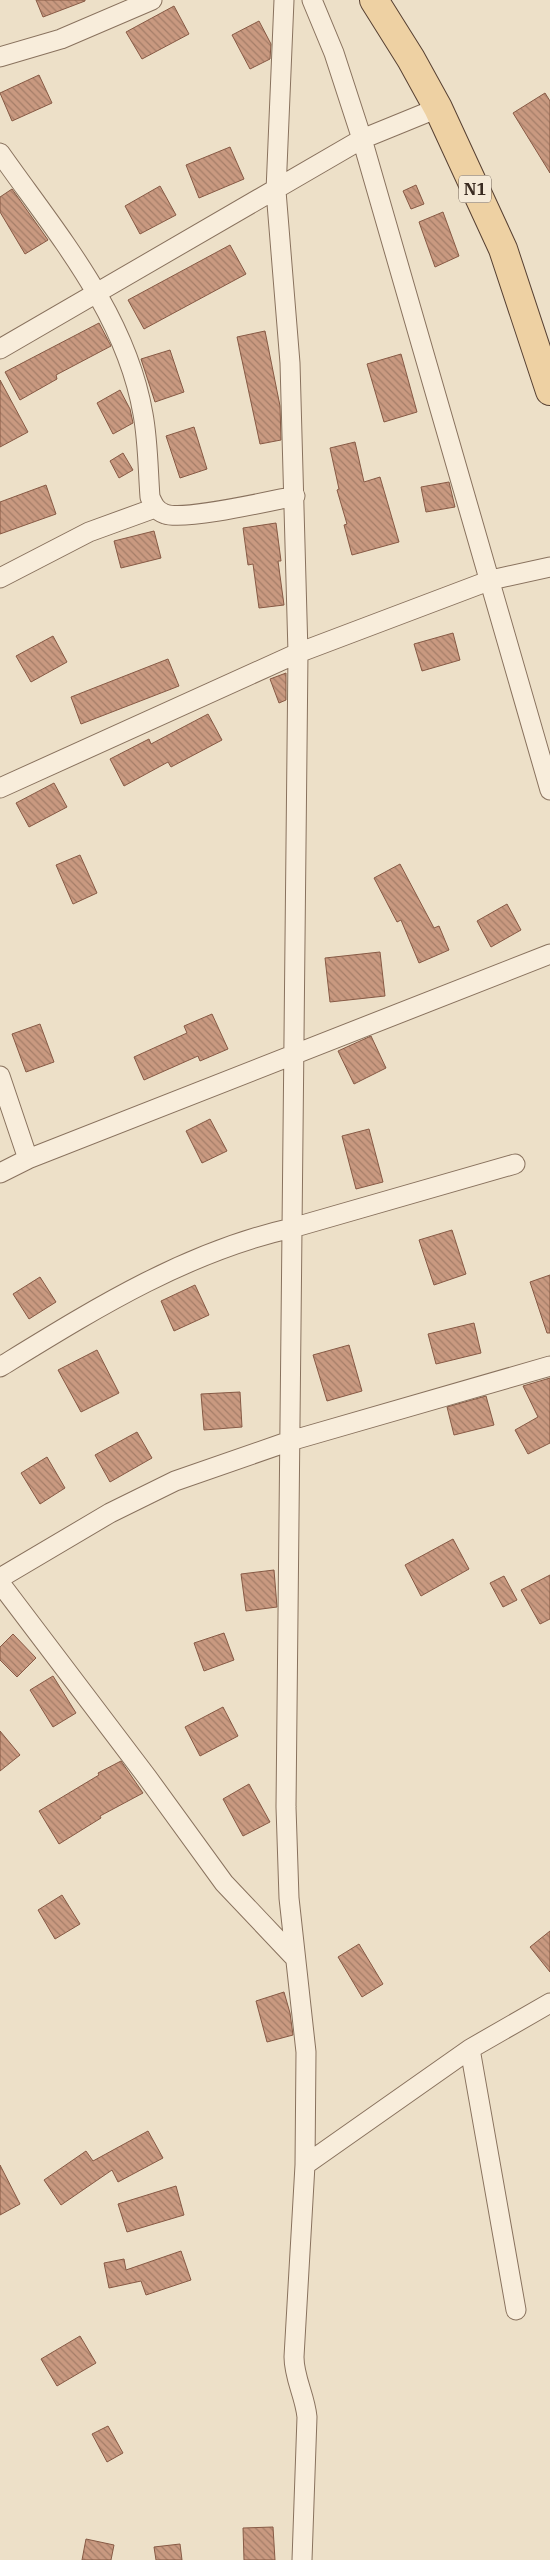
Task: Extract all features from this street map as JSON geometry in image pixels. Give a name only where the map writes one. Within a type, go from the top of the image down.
[{"type":"main road","name":"N1","points":[[374,0],[411,59],[438,108],[503,249],[550,391]]},
{"type":"street","points":[[0,57],[61,39],[152,0]]},
{"type":"street","points":[[284,0],[276,191],[290,363],[298,653],[286,1807],[289,1898],[306,2052],[305,2166],[294,2358],[294,2370],[306,2406],[302,2560]]},
{"type":"street","points":[[312,0],[334,53],[362,140],[491,580],[550,790]]},
{"type":"street","points":[[0,349],[362,140],[438,108]]},
{"type":"street","points":[[0,153],[98,293],[126,353],[143,414],[150,497],[155,508],[164,514],[182,516],[295,496]]},
{"type":"street","points":[[0,578],[89,532],[155,508]]},
{"type":"street","points":[[0,788],[298,653],[491,580],[550,567]]},
{"type":"street","points":[[0,1173],[28,1159],[550,954]]},
{"type":"street","points":[[0,1076],[28,1159]]},
{"type":"street","points":[[0,1366],[146,1280],[211,1251],[256,1236],[292,1228],[515,1164]]},
{"type":"street","points":[[0,1578],[110,1513],[175,1481],[290,1440],[550,1366]]},
{"type":"street","points":[[0,1583],[147,1776],[224,1883],[295,1958]]},
{"type":"street","points":[[305,2166],[470,2049],[550,2003]]},
{"type":"street","points":[[470,2049],[516,2310]]},
{"type":"building","points":[[36,0],[85,0],[85,1],[43,17]]},
{"type":"building","points":[[174,6],[189,34],[142,59],[126,32]]},
{"type":"building","points":[[259,21],[271,44],[270,59],[250,69],[232,35]]},
{"type":"building","points":[[39,75],[52,103],[12,121],[0,93]]},
{"type":"building","points":[[545,93],[550,101],[550,173],[513,113]]},
{"type":"building","points":[[230,147],[244,179],[199,198],[186,165]]},
{"type":"building","points":[[416,185],[424,204],[411,209],[403,191]]},
{"type":"building","points":[[160,186],[176,215],[140,234],[125,206]]},
{"type":"building","points":[[12,189],[48,240],[25,254],[0,212],[0,197]]},
{"type":"building","points":[[443,212],[459,256],[435,267],[419,222]]},
{"type":"building","points":[[230,245],[246,274],[144,329],[128,300]]},
{"type":"building","points":[[99,323],[111,346],[56,375],[57,379],[20,400],[5,372]]},
{"type":"building","points":[[265,331],[280,406],[281,440],[260,444],[237,337]]},
{"type":"building","points":[[170,350],[184,392],[155,402],[141,359]]},
{"type":"building","points":[[401,354],[417,412],[384,422],[367,364]]},
{"type":"building","points":[[0,380],[28,432],[0,447]]},
{"type":"building","points":[[120,390],[130,409],[133,423],[113,434],[97,403]]},
{"type":"building","points":[[194,427],[207,469],[180,478],[166,436]]},
{"type":"building","points":[[355,442],[364,482],[380,477],[399,542],[352,555],[344,525],[347,524],[337,490],[339,489],[330,448]]},
{"type":"building","points":[[123,453],[133,470],[119,478],[110,461]]},
{"type":"building","points":[[449,482],[455,507],[426,512],[421,487]]},
{"type":"building","points":[[46,485],[56,514],[0,534],[0,502]]},
{"type":"building","points":[[276,523],[281,561],[278,561],[284,605],[259,608],[253,564],[248,565],[243,528]]},
{"type":"building","points":[[154,531],[161,558],[121,568],[114,541]]},
{"type":"building","points":[[453,633],[460,660],[422,671],[414,644]]},
{"type":"building","points":[[53,636],[67,662],[31,682],[16,656]]},
{"type":"building","points":[[168,659],[179,686],[81,724],[71,697]]},
{"type":"building","points":[[286,673],[286,700],[279,703],[270,679]]},
{"type":"building","points":[[208,714],[222,740],[171,767],[168,762],[124,786],[110,759],[149,739],[151,744]]},
{"type":"building","points":[[54,783],[67,807],[29,827],[16,803]]},
{"type":"building","points":[[80,855],[97,893],[73,904],[56,865]]},
{"type":"building","points":[[400,864],[434,928],[439,926],[449,950],[419,963],[401,920],[397,922],[374,878]]},
{"type":"building","points":[[507,904],[521,930],[491,947],[477,921]]},
{"type":"building","points":[[380,952],[385,996],[330,1002],[325,958]]},
{"type":"building","points":[[212,1014],[228,1049],[200,1061],[198,1056],[144,1080],[134,1057],[187,1033],[184,1026]]},
{"type":"building","points":[[40,1024],[54,1062],[26,1072],[12,1034]]},
{"type":"building","points":[[371,1036],[386,1068],[354,1084],[338,1051]]},
{"type":"building","points":[[210,1119],[227,1151],[202,1163],[186,1131]]},
{"type":"building","points":[[369,1129],[383,1182],[356,1189],[342,1136]]},
{"type":"building","points":[[452,1230],[466,1274],[434,1285],[419,1240]]},
{"type":"building","points":[[550,1275],[550,1333],[547,1333],[530,1282]]},
{"type":"building","points":[[40,1277],[56,1302],[29,1319],[13,1294]]},
{"type":"building","points":[[195,1285],[209,1315],[174,1331],[161,1301]]},
{"type":"building","points":[[474,1323],[481,1353],[436,1364],[428,1334]]},
{"type":"building","points":[[349,1345],[362,1391],[327,1401],[313,1355]]},
{"type":"building","points":[[97,1350],[119,1393],[81,1412],[58,1370]]},
{"type":"building","points":[[550,1378],[550,1443],[528,1454],[515,1430],[538,1417],[523,1386]]},
{"type":"building","points":[[240,1392],[242,1427],[204,1430],[201,1394]]},
{"type":"building","points":[[486,1396],[494,1425],[454,1435],[447,1407]]},
{"type":"building","points":[[137,1432],[152,1458],[110,1482],[95,1455]]},
{"type":"building","points":[[47,1457],[65,1488],[40,1504],[21,1473]]},
{"type":"building","points":[[453,1539],[469,1569],[421,1596],[405,1565]]},
{"type":"building","points":[[274,1570],[277,1607],[246,1611],[241,1574]]},
{"type":"building","points":[[550,1575],[550,1619],[540,1624],[521,1590]]},
{"type":"building","points":[[504,1576],[517,1600],[503,1607],[490,1583]]},
{"type":"building","points":[[224,1633],[234,1660],[204,1671],[194,1643]]},
{"type":"building","points":[[13,1634],[36,1658],[17,1677],[0,1660],[0,1647]]},
{"type":"building","points":[[53,1676],[76,1713],[53,1727],[30,1690]]},
{"type":"building","points":[[223,1707],[238,1736],[200,1756],[185,1727]]},
{"type":"building","points":[[0,1731],[20,1755],[0,1771]]},
{"type":"building","points":[[121,1761],[143,1793],[100,1816],[101,1818],[59,1844],[39,1811],[99,1775],[98,1773]]},
{"type":"building","points":[[249,1784],[270,1822],[243,1836],[223,1799]]},
{"type":"building","points":[[62,1895],[80,1924],[55,1939],[38,1910]]},
{"type":"building","points":[[550,1931],[550,1972],[530,1947]]},
{"type":"building","points":[[359,1944],[383,1984],[362,1997],[338,1957]]},
{"type":"building","points":[[284,1992],[290,2013],[293,2035],[267,2042],[256,2001]]},
{"type":"building","points":[[148,2131],[163,2158],[118,2182],[112,2170],[61,2205],[44,2180],[86,2151],[93,2161]]},
{"type":"building","points":[[0,2165],[20,2204],[0,2215]]},
{"type":"building","points":[[176,2186],[184,2215],[127,2232],[118,2204]]},
{"type":"building","points":[[181,2251],[191,2280],[146,2295],[141,2281],[109,2288],[104,2263],[124,2259],[126,2270]]},
{"type":"building","points":[[80,2336],[96,2363],[57,2386],[41,2359]]},
{"type":"building","points":[[108,2426],[123,2453],[107,2462],[92,2434]]},
{"type":"building","points":[[273,2527],[275,2560],[244,2560],[243,2528]]},
{"type":"building","points":[[86,2539],[114,2545],[111,2560],[82,2560]]},
{"type":"building","points":[[180,2544],[182,2560],[156,2560],[154,2547]]}]
